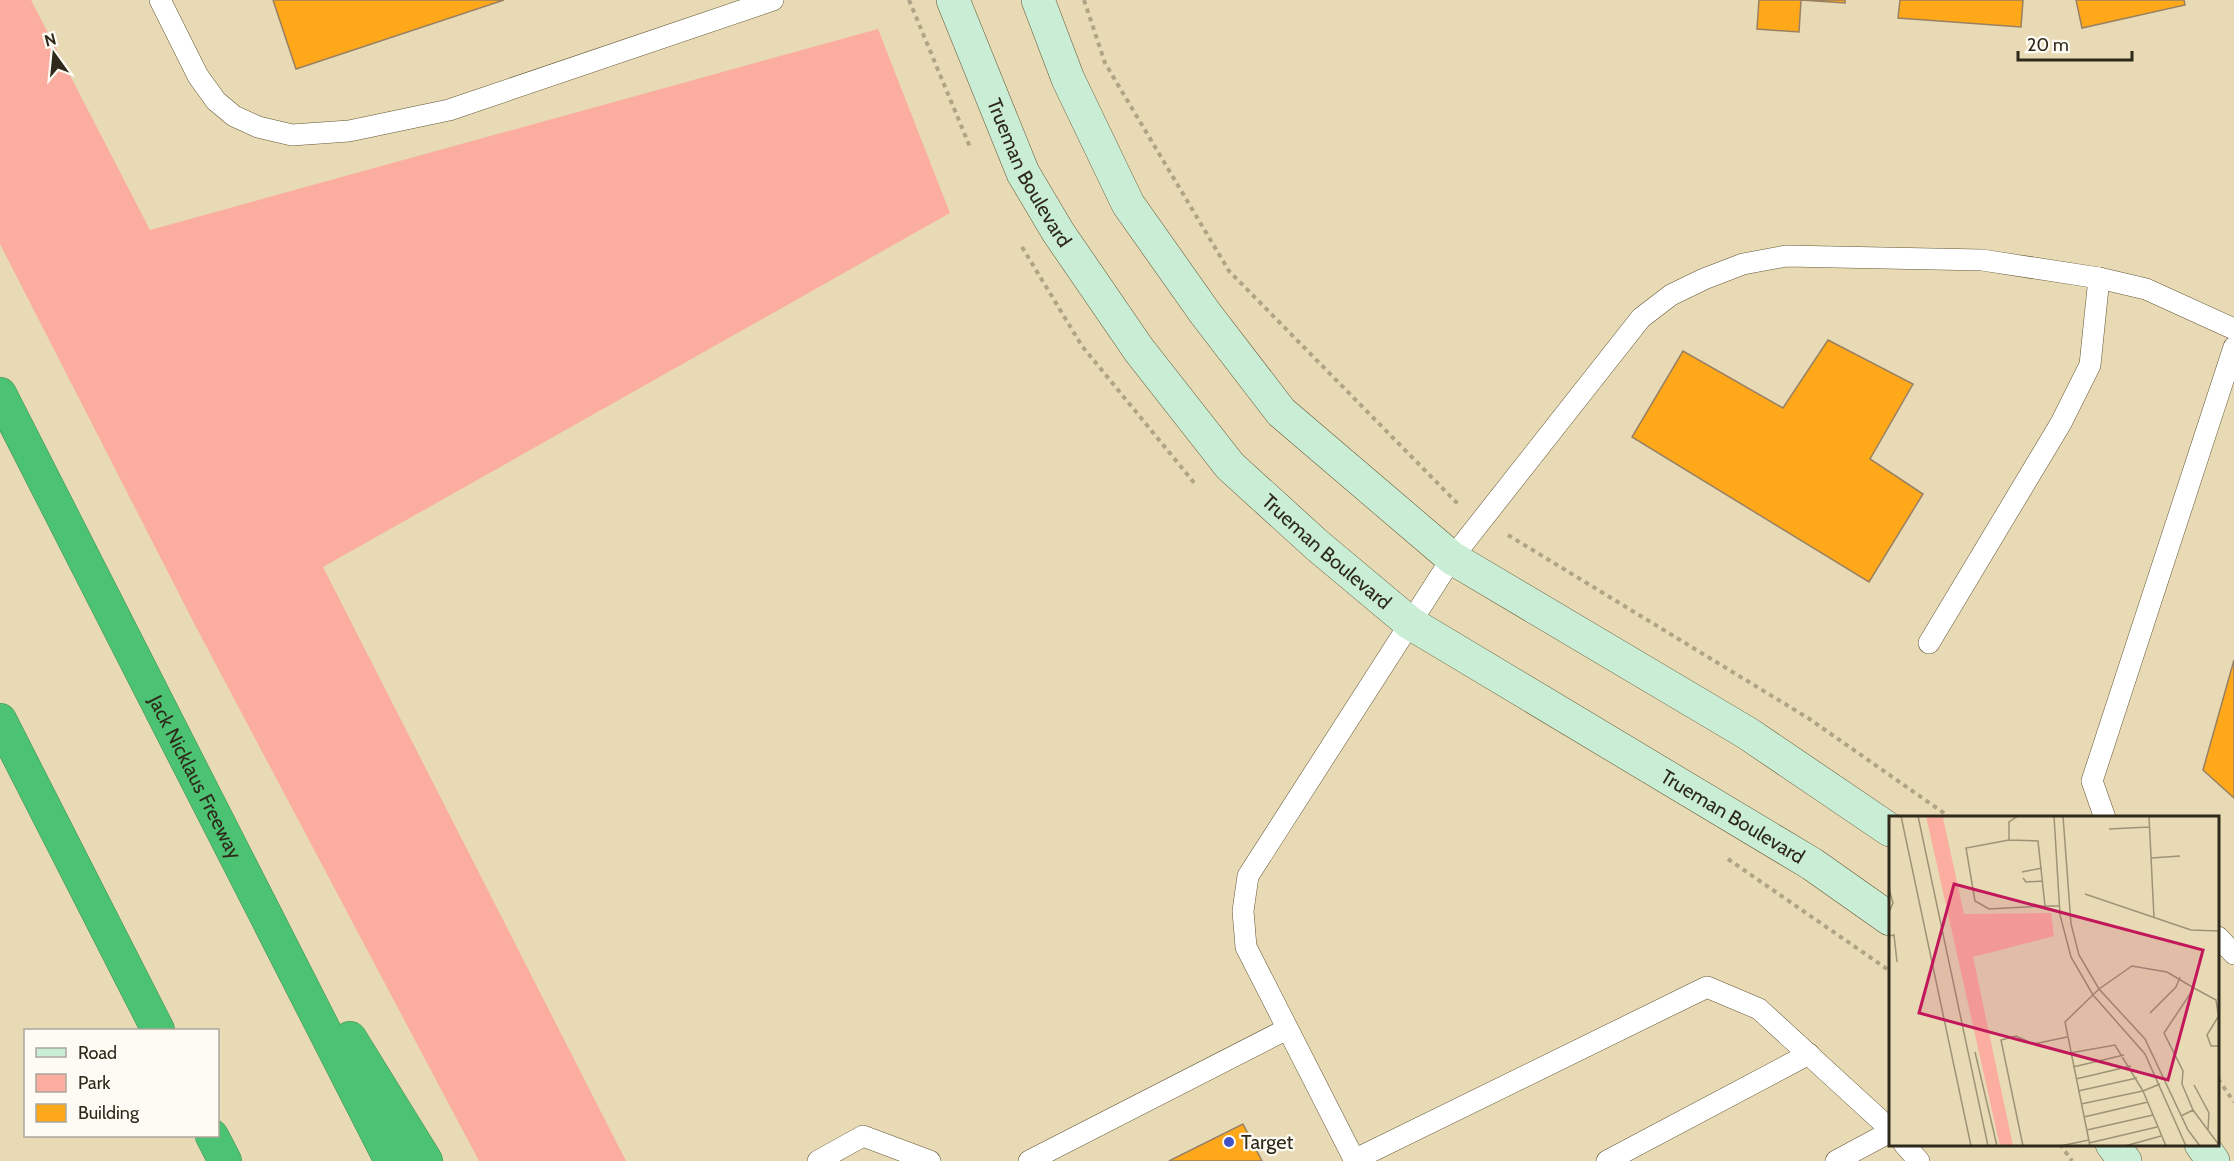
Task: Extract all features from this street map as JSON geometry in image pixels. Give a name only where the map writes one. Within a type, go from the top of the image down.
[{"type":"highway","name":"Jack Nicklaus Freeway","points":[[0,394],[391,1161]]},
{"type":"highway","points":[[0,720],[157,1029]]},
{"type":"highway","points":[[227,839],[426,1161]]},
{"type":"highway","points":[[213,1137],[225,1161]]},
{"type":"main road","name":"Trueman Boulevard","points":[[953,0],[1023,173],[1058,232],[1139,350],[1230,466],[1318,546],[1410,623],[1774,840],[1889,919]]},
{"type":"main road","points":[[1038,0],[1068,79],[1128,204],[1205,313],[1281,412],[1452,558],[1747,733],[1889,829]]},
{"type":"main road","points":[[2114,1146],[2125,1161]]},
{"type":"main road","points":[[2202,1146],[2213,1161]]},
{"type":"lane","points":[[160,0],[198,76],[216,101],[234,116],[258,127],[292,135],[349,131],[449,110],[773,0]]},
{"type":"lane","points":[[1889,1129],[1759,1009],[1707,987],[1355,1160],[1246,947],[1243,911],[1248,876],[1390,651],[1452,558],[1641,318],[1671,295],[1743,264],[1786,256],[1982,260],[2099,278],[2146,290],[2234,329]]},
{"type":"lane","points":[[1929,643],[2061,423],[2090,365],[2099,278]]},
{"type":"lane","points":[[2104,816],[2092,781],[2234,347]]},
{"type":"lane","points":[[2219,939],[2234,954]]},
{"type":"lane","points":[[1029,1161],[1287,1029]]},
{"type":"lane","points":[[1607,1161],[1809,1054]]},
{"type":"lane","points":[[1836,1161],[1889,1131]]},
{"type":"lane","points":[[818,1161],[863,1136],[930,1161]]},
{"type":"lane","points":[[1906,1146],[1919,1161]]},
{"type":"path","points":[[1084,0],[1105,63],[1229,271],[1451,500],[1808,718],[1949,816]]},
{"type":"path","points":[[2219,1082],[2234,1102]]},
{"type":"path","points":[[2061,1146],[2072,1161]]},
{"type":"green space","points":[[0,0],[31,0],[150,230],[878,29],[950,213],[323,567],[626,1161],[479,1161],[196,627],[0,244]]},
{"type":"building","points":[[273,0],[504,0],[296,69]]},
{"type":"building","points":[[1759,0],[1801,0],[1799,32],[1757,29]]},
{"type":"building","points":[[1801,0],[1845,0],[1845,3]]},
{"type":"building","points":[[1900,0],[2023,0],[2021,27],[1898,18]]},
{"type":"building","points":[[2076,0],[2184,0],[2185,5],[2082,28]]},
{"type":"building","points":[[1828,340],[1913,384],[1870,459],[1923,494],[1869,582],[1632,437],[1683,351],[1783,408]]},
{"type":"building","points":[[2234,660],[2234,798],[2203,770]]},
{"type":"building","name":"Target","points":[[1243,1124],[1262,1161],[1169,1161]]},
{"type":"place","name":"Target","points":[[1229,1142]]}]
